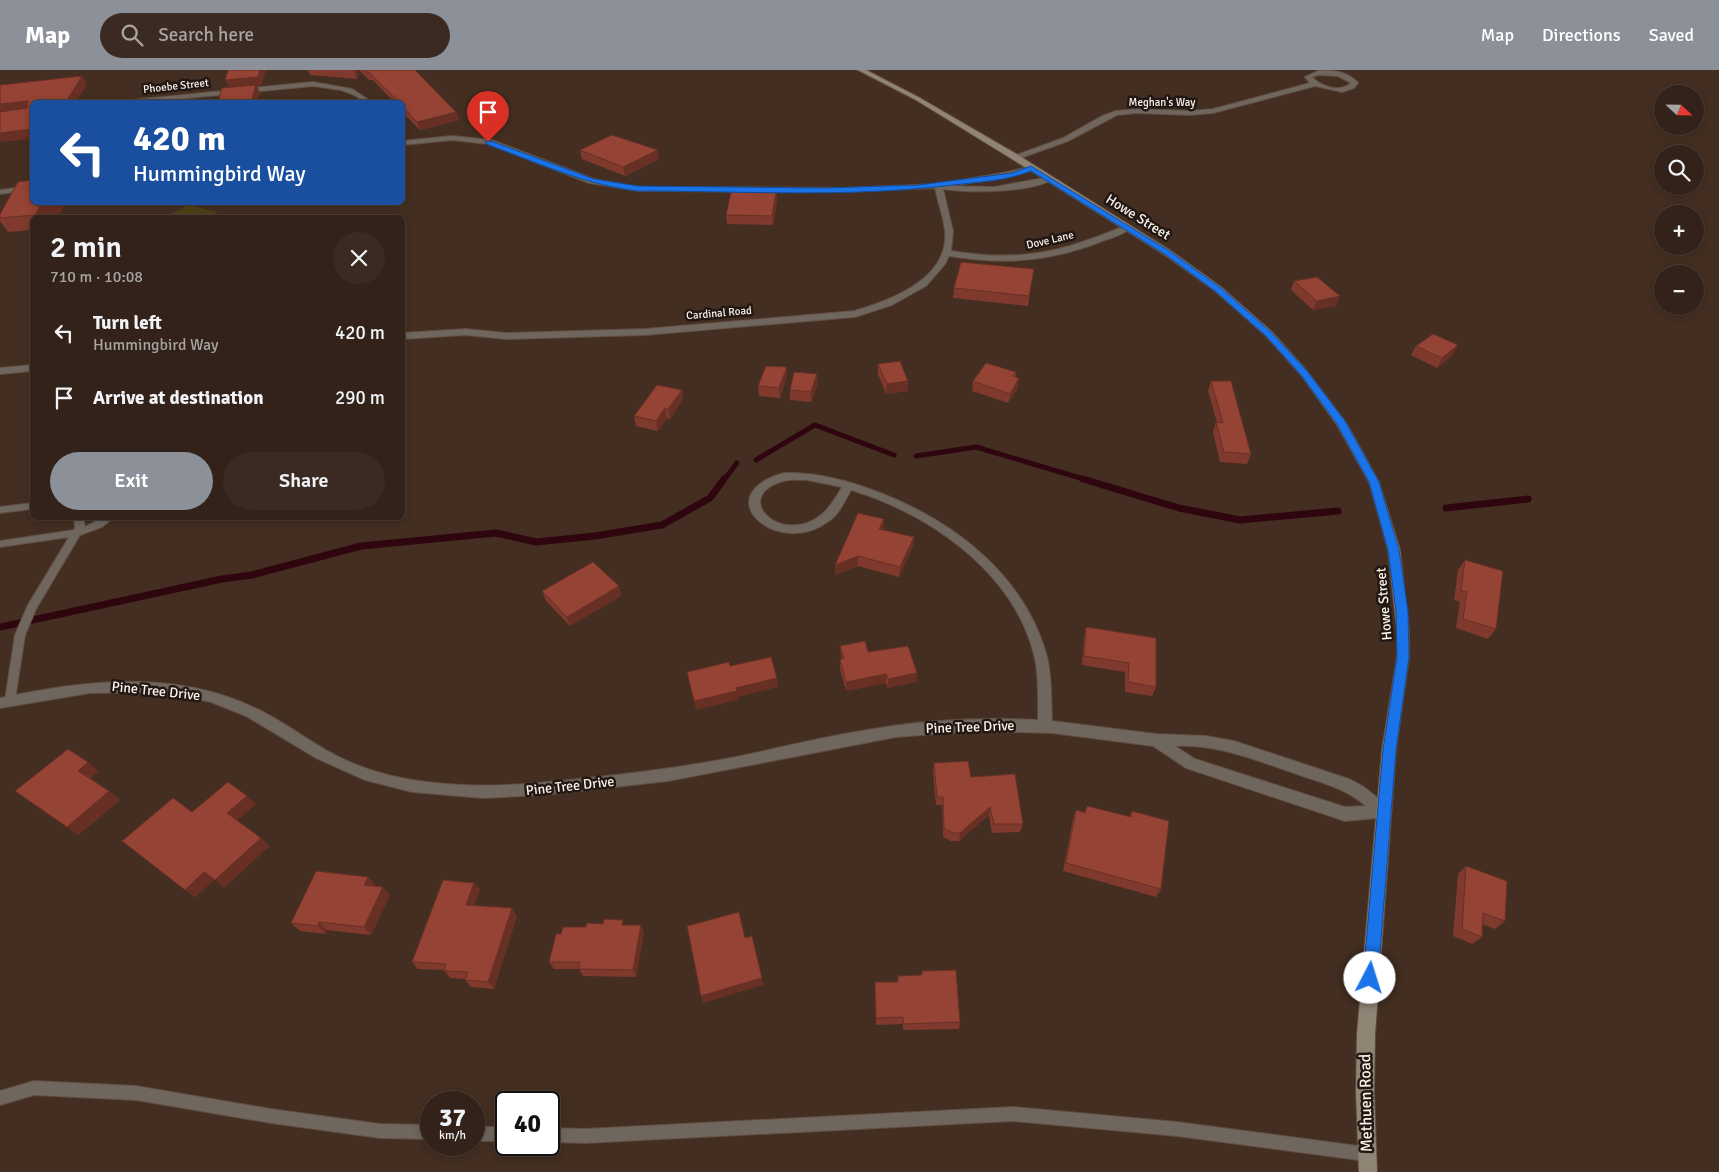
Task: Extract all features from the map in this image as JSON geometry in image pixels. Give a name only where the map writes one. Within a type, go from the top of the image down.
[{"type":"street","name":"Howe Street","points":[[861,70],[918,100],[1015,156],[1031,168],[1168,253],[1218,289],[1269,334],[1304,373],[1342,424],[1374,482],[1394,550],[1403,630],[1403,657],[1392,724],[1366,1034]]},
{"type":"street","name":"Meghan's Way","points":[[1015,156],[1060,141],[1074,135],[1095,120],[1116,113],[1141,110],[1188,113],[1209,112],[1315,84],[1327,88],[1341,89],[1351,87],[1355,83],[1353,79],[1344,74],[1320,71],[1308,77],[1315,84]]},
{"type":"street","name":"Phoebe Street","points":[[151,100],[313,84],[340,86],[352,90],[366,100]]},
{"type":"street","points":[[405,143],[452,138],[488,142],[592,181],[638,188],[842,190],[938,186],[962,189],[1002,189],[1049,179]]},
{"type":"street","points":[[938,186],[955,181],[1014,175],[1031,168]]},
{"type":"street","name":"Cardinal Road","points":[[405,336],[466,332],[506,336],[636,332],[855,314],[889,303],[923,284],[942,262],[950,240],[938,186]]},
{"type":"street","points":[[0,192],[30,188]]},
{"type":"street","name":"Dove Lane","points":[[946,253],[996,259],[1040,256],[1084,244],[1127,228]]},
{"type":"street","points":[[0,370],[30,368]]},
{"type":"street","points":[[848,486],[827,516],[808,527],[791,529],[775,526],[762,519],[756,508],[756,497],[768,482],[782,476],[806,475],[848,486],[905,507],[931,520],[955,536],[976,554],[1014,598],[1039,652],[1045,726]]},
{"type":"street","name":"Pine Tree Drive","points":[[5,702],[46,692],[105,686],[189,692],[241,707],[270,722],[321,754],[375,778],[404,786],[479,792],[531,790],[708,769],[870,735],[911,730],[955,726],[1045,726],[1157,740],[1192,740],[1225,745],[1351,786],[1384,812]]},
{"type":"street","name":"Pine Tree Drive","points":[[1157,740],[1191,764],[1345,814],[1384,812]]},
{"type":"street","name":"Methuen Road","points":[[1366,1034],[1366,1154],[1368,1172]]},
{"type":"lane","points":[[0,510],[30,506]]},
{"type":"lane","points":[[5,702],[20,635],[31,608],[80,527],[79,520]]},
{"type":"lane","points":[[0,544],[77,532],[99,526],[106,520]]},
{"type":"lane","points":[[0,1098],[34,1088],[136,1093],[271,1116],[380,1131],[420,1132]]},
{"type":"lane","points":[[560,1135],[586,1136],[1013,1114],[1177,1129],[1366,1154]]},
{"type":"shaded area","points":[[189,205],[218,212],[213,215],[169,215]]},
{"type":"building","points":[[228,70],[260,70],[258,77],[225,80]]},
{"type":"building","points":[[364,70],[415,70],[456,112],[417,122],[405,109],[405,100],[397,100],[369,72]]},
{"type":"building","points":[[82,76],[67,100],[30,100],[30,129],[0,133],[0,112],[27,108],[28,101],[0,104],[0,85]]},
{"type":"building","points":[[256,85],[252,100],[219,100],[222,88]]},
{"type":"building","points":[[612,135],[658,150],[623,167],[580,150]]},
{"type":"building","points":[[30,180],[30,205],[44,205],[40,206],[35,215],[0,218],[0,214],[18,182]]},
{"type":"building","points":[[731,192],[776,192],[772,216],[726,215]]},
{"type":"building","points":[[961,262],[1034,269],[1029,296],[954,288]]},
{"type":"building","points":[[1317,277],[1340,296],[1317,301],[1294,281]]},
{"type":"building","points":[[1433,334],[1458,345],[1442,358],[1416,346]]},
{"type":"building","points":[[900,361],[908,381],[887,384],[878,364]]},
{"type":"building","points":[[986,363],[1016,372],[1013,376],[1019,378],[1010,394],[973,381]]},
{"type":"building","points":[[766,366],[787,367],[779,388],[758,386]]},
{"type":"building","points":[[794,372],[817,374],[811,392],[790,390]]},
{"type":"building","points":[[1211,381],[1231,381],[1251,454],[1224,452],[1216,422],[1223,423]]},
{"type":"building","points":[[657,385],[682,390],[656,421],[634,416]]},
{"type":"building","points":[[858,513],[884,519],[879,529],[914,537],[900,567],[858,556],[835,565]]},
{"type":"building","points":[[1465,560],[1503,571],[1496,629],[1463,619],[1467,592],[1461,591]]},
{"type":"building","points":[[593,562],[619,586],[567,617],[542,591]]},
{"type":"building","points":[[1086,627],[1156,638],[1156,687],[1128,682],[1129,663],[1084,656]]},
{"type":"building","points":[[865,641],[868,652],[908,646],[917,673],[888,679],[886,674],[846,682],[840,659],[844,659],[840,646]]},
{"type":"building","points":[[771,657],[777,678],[736,688],[737,691],[694,701],[687,672],[729,662],[730,666]]},
{"type":"building","points":[[68,749],[88,762],[78,771],[109,791],[67,827],[15,791]]},
{"type":"building","points":[[968,761],[971,777],[1015,774],[1023,824],[994,824],[990,807],[960,833],[953,833],[944,828],[943,797],[937,797],[934,763]]},
{"type":"building","points":[[228,782],[247,796],[227,813],[261,838],[215,880],[204,872],[185,890],[122,841],[173,798],[192,812]]},
{"type":"building","points":[[1087,806],[1131,817],[1132,811],[1169,821],[1161,889],[1066,863],[1076,810],[1085,813]]},
{"type":"building","points":[[1466,866],[1507,881],[1505,921],[1483,913],[1482,937],[1462,929]]},
{"type":"building","points":[[316,871],[368,877],[364,885],[383,887],[364,927],[319,922],[318,926],[291,923]]},
{"type":"building","points":[[443,880],[474,883],[466,905],[512,908],[488,982],[465,980],[468,972],[444,971],[446,964],[412,962]]},
{"type":"building","points":[[739,912],[745,938],[752,936],[762,978],[701,996],[687,926]]},
{"type":"building","points":[[604,919],[623,920],[622,925],[641,925],[633,970],[579,969],[580,962],[549,962],[556,934],[561,934],[563,927],[586,927],[587,923],[603,924]]},
{"type":"building","points":[[956,970],[960,1022],[904,1024],[903,1017],[876,1018],[875,982],[898,982],[898,976],[922,975],[922,971]]},
{"type":"waterway","points":[[756,460],[815,425],[894,455]]},
{"type":"waterway","points":[[916,456],[976,447],[1087,480]]},
{"type":"waterway","points":[[724,480],[737,463]]},
{"type":"waterway","points":[[0,627],[222,579],[252,575],[361,546],[496,533],[536,542],[595,536],[662,525],[710,498],[724,479]]},
{"type":"waterway","points":[[1083,479],[1179,508],[1240,520],[1338,511]]},
{"type":"waterway","points":[[1446,508],[1528,499]]},
{"type":"route","points":[[488,142],[592,181],[610,185],[665,190],[842,190],[938,186],[955,181],[987,180],[1014,175],[1031,168],[1168,253],[1218,289],[1269,334],[1304,373],[1342,424],[1374,482],[1394,550],[1402,611],[1403,657],[1389,750],[1370,978]]}]
